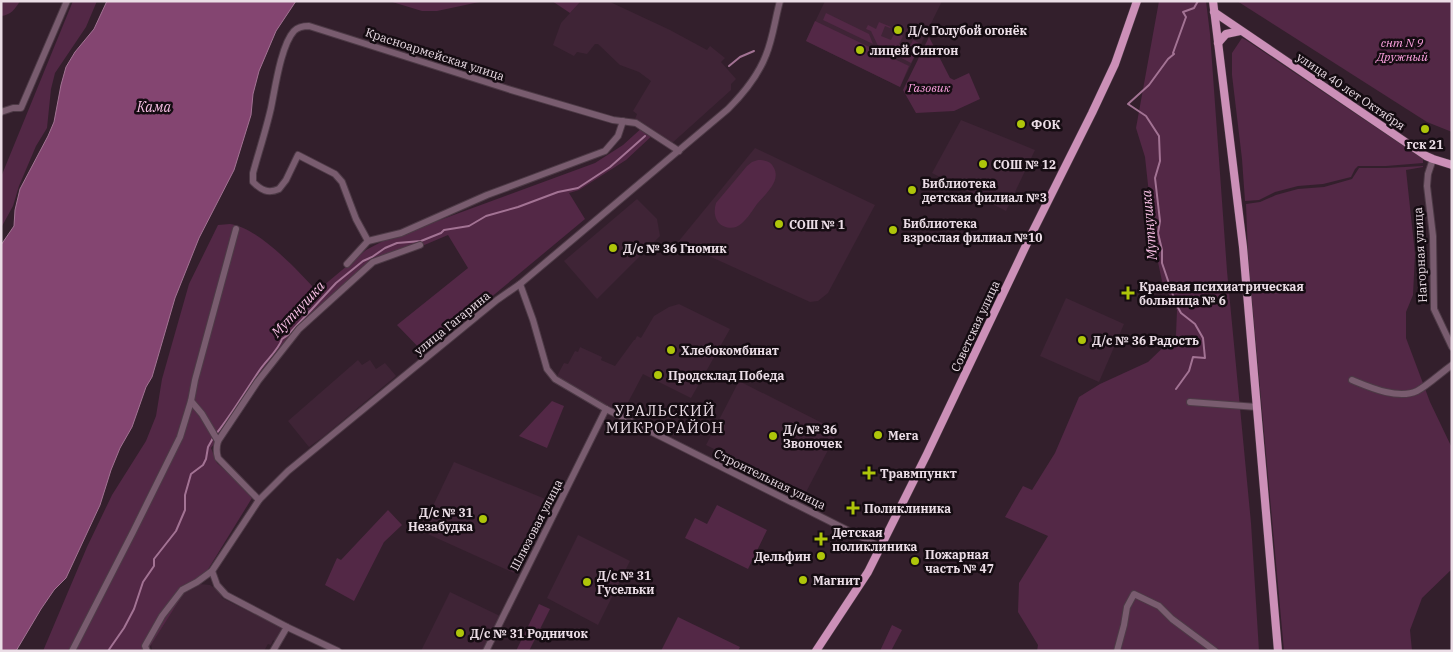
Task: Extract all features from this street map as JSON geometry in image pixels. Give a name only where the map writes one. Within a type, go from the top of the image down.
[{"type":"main road","name":"Советская улица","points":[[816,651],[862,582],[927,454],[1031,235],[1092,114],[1115,64],[1138,1]]},
{"type":"main road","points":[[1213,1],[1244,247],[1278,651]]},
{"type":"main road","name":"улица 40 лет Октября","points":[[1214,12],[1433,159],[1452,165]]},
{"type":"main road","points":[[1218,43],[1226,34],[1240,31]]},
{"type":"street","points":[[1,112],[13,108],[22,108],[67,1]]},
{"type":"street","name":"улица Гагарина","points":[[212,571],[259,500],[288,471],[497,300],[520,284],[728,109],[746,91],[767,53],[780,1]]},
{"type":"street","name":"Красноармейская улица","points":[[368,241],[356,219],[342,182],[335,174],[298,155],[286,180],[279,189],[268,192],[260,190],[253,182],[253,172],[282,58],[295,30],[301,27],[309,26],[434,66],[603,117],[623,121]]},
{"type":"street","points":[[347,264],[368,241],[401,232],[488,195],[605,151],[618,136],[623,121],[636,124],[679,150]]},
{"type":"street","name":"Нагорная улица","points":[[1433,159],[1428,174],[1428,186],[1433,236],[1434,308],[1452,347]]},
{"type":"street","points":[[72,651],[180,437],[236,229]]},
{"type":"street","points":[[259,500],[218,458],[216,446],[218,441],[258,381],[299,329],[373,262],[420,245]]},
{"type":"street","name":"Строительная улица","points":[[520,284],[548,368],[555,379],[606,410],[880,546]]},
{"type":"street","points":[[1352,380],[1376,390],[1407,394],[1417,391],[1452,364]]},
{"type":"street","points":[[191,401],[202,414],[218,441]]},
{"type":"street","points":[[1190,402],[1257,407]]},
{"type":"street","name":"Шлюзовая улица","points":[[486,651],[606,410]]},
{"type":"street","points":[[147,651],[145,646],[162,616],[182,590],[212,571],[217,585],[226,595],[338,651]]},
{"type":"street","points":[[1117,651],[1127,607],[1134,594],[1159,606],[1215,651]]},
{"type":"street","points":[[273,651],[287,627]]},
{"type":"shaded area","points":[[581,1],[608,1],[670,30],[707,50],[710,46],[725,58],[721,62],[736,79],[731,84],[731,90],[671,144],[635,119],[637,114],[633,111],[651,81],[639,72],[620,65],[598,44],[595,44],[587,54],[577,52],[574,56],[553,45],[561,23]]},
{"type":"shaded area","name":"лицей Синтон","points":[[825,1],[942,1],[900,87],[806,41]]},
{"type":"shaded area","name":"СОШ № 12","points":[[961,120],[1035,150],[1006,211],[932,173]]},
{"type":"shaded area","name":"СОШ № 1","points":[[755,148],[875,205],[828,293],[818,301],[810,302],[678,242]]},
{"type":"shaded area","name":"Д/с № 36 Гномик","points":[[637,199],[657,219],[660,236],[597,299],[564,261]]},
{"type":"shaded area","name":"Д/с № 36 Радость","points":[[1066,298],[1124,324],[1099,382],[1040,356]]},
{"type":"shaded area","points":[[679,304],[730,329],[691,398],[643,374],[624,410],[607,406],[556,378],[564,363],[568,364],[575,351],[578,352],[580,347],[602,357],[601,360],[615,366],[637,336],[641,338],[654,316],[669,307]]},
{"type":"shaded area","points":[[358,360],[362,365],[370,360],[376,369],[385,363],[396,376],[309,447],[288,421]]},
{"type":"shaded area","name":"Д/с № 36 Звоночек","points":[[739,381],[838,431],[805,494],[706,445]]},
{"type":"shaded area","name":"Д/с № 31 Незабудка","points":[[454,462],[548,500],[514,573],[421,531]]},
{"type":"shaded area","name":"Д/с № 31 Гусельки","points":[[578,535],[630,561],[598,625],[547,598]]},
{"type":"shaded area","points":[[199,584],[210,585],[222,593],[222,598],[282,628],[275,641],[273,640],[271,645],[268,644],[264,651],[152,651],[151,643],[187,587]]},
{"type":"shaded area","name":"Д/с № 31 Родничок","points":[[450,592],[500,616],[483,651],[421,651]]},
{"type":"green space","points":[[1,1],[20,1],[12,11],[1,16]]},
{"type":"green space","points":[[73,1],[97,1],[86,27],[55,73],[51,89],[47,128],[36,146],[19,186],[13,206],[1,228],[1,177]]},
{"type":"green space","points":[[389,1],[484,1],[437,11],[422,11]]},
{"type":"green space","points":[[552,1],[581,1],[570,13]]},
{"type":"green space","points":[[1159,1],[1206,1],[1227,271],[1251,523],[1259,651],[1037,651],[1038,645],[1018,612],[1019,583],[1048,536],[1005,517],[1023,486],[1032,490],[1055,453],[1079,397],[1100,384],[1148,362],[1176,335],[1177,310],[1162,281],[1151,229],[1145,157],[1136,128]]},
{"type":"green space","name":"снт N 9 Дружный","points":[[1237,1],[1452,1],[1452,132],[1427,122]]},
{"type":"green space","points":[[826,13],[869,34],[873,44],[823,20]]},
{"type":"green space","points":[[815,21],[909,66],[900,87],[806,41]]},
{"type":"green space","points":[[879,22],[891,27],[885,26],[881,36],[891,40],[895,32],[903,36],[899,44],[909,49],[913,40],[921,44],[911,63],[878,46],[871,31],[866,29],[868,25],[876,29]]},
{"type":"green space","name":"Газовик","points":[[929,37],[950,78],[954,80],[969,73],[980,99],[954,111],[916,113],[903,90]]},
{"type":"green space","points":[[1242,38],[1423,159],[1423,163],[1358,166],[1351,177],[1323,184],[1298,186],[1275,192],[1259,200],[1245,201],[1232,75],[1232,53]]},
{"type":"green space","points":[[644,126],[655,133],[626,160],[579,190],[569,193],[585,219],[424,353],[397,325],[468,268],[448,235],[422,246],[372,260],[297,329],[211,448],[217,463],[246,489],[252,498],[199,584],[187,588],[147,651],[43,651],[87,547],[112,495],[146,441],[156,416],[162,379],[189,284],[218,225],[230,224],[241,227],[265,241],[317,291],[366,250],[383,241],[595,163],[623,145]]},
{"type":"green space","points":[[758,160],[768,161],[773,166],[776,173],[774,183],[742,223],[734,228],[722,225],[718,222],[715,215],[716,203],[747,166]]},
{"type":"green space","points":[[1423,166],[1406,170],[1415,254],[1413,295],[1406,312],[1406,338],[1430,402],[1452,448],[1452,569],[1422,598],[1410,630],[1412,651],[1284,651],[1248,256],[1246,204],[1260,202],[1298,189],[1324,187],[1352,179],[1359,168]]},
{"type":"green space","points":[[552,401],[564,406],[547,448],[519,436]]},
{"type":"green space","points":[[717,505],[767,530],[748,569],[685,538],[695,518],[707,524]]},
{"type":"green space","points":[[388,510],[402,525],[384,542],[354,601],[325,585],[337,558],[341,560]]},
{"type":"green space","points":[[539,604],[550,609],[529,651],[516,651]]},
{"type":"green space","points":[[678,617],[740,647],[738,651],[661,651]]},
{"type":"green space","points":[[892,625],[902,630],[891,651],[880,651]]},
{"type":"water","name":"Кама","points":[[107,1],[296,1],[276,31],[259,71],[253,94],[251,115],[234,170],[199,238],[175,298],[152,377],[146,387],[132,427],[120,448],[111,470],[100,505],[66,578],[54,590],[16,651],[1,651],[1,245],[14,226],[15,210],[20,189],[54,122],[66,67],[75,52],[94,29]]},
{"type":"waterway","name":"Мутнушка","points":[[1176,389],[1189,371],[1193,357],[1205,358],[1203,338],[1195,324],[1181,313],[1176,304],[1162,263],[1162,250],[1158,233],[1160,221],[1155,178],[1160,161],[1159,136],[1146,116],[1128,104],[1149,85],[1168,59],[1174,54],[1186,17],[1183,12],[1194,8],[1198,1]]},
{"type":"waterway","name":"Мутнушка","points":[[729,66],[740,57],[754,51]]},
{"type":"waterway","name":"Мутнушка","points":[[216,434],[262,367],[278,348],[282,339],[288,335],[336,283],[363,261],[397,243],[421,241],[444,230],[469,226],[486,216],[518,207],[558,192],[578,188],[610,167],[645,136]]},
{"type":"waterway","name":"Мутнушка","points":[[108,651],[134,609],[143,582],[154,566],[154,559],[176,531],[185,510],[185,495],[191,474],[203,465],[208,447],[213,438]]},
{"type":"place","name":"Д/с Голубой огонёк","points":[[898,30]]},
{"type":"place","name":"лицей Синтон","points":[[860,50]]},
{"type":"place","name":"ФОК","points":[[1021,124]]},
{"type":"place","name":"гск 21","points":[[1425,129]]},
{"type":"place","name":"СОШ № 12","points":[[983,164]]},
{"type":"place","name":"Библиотека детская филиал №3","points":[[912,190]]},
{"type":"place","name":"СОШ № 1","points":[[779,224]]},
{"type":"place","name":"Библиотека взрослая филиал №10","points":[[893,230]]},
{"type":"place","name":"Д/с № 36 Гномик","points":[[613,248]]},
{"type":"place","name":"Краевая психиатрическая больница № 6","points":[[1128,293]]},
{"type":"place","name":"Д/с № 36 Радость","points":[[1082,340]]},
{"type":"place","name":"Хлебокомбинат","points":[[671,350]]},
{"type":"place","name":"Продсклад Победа","points":[[658,375]]},
{"type":"place","name":"Мега","points":[[878,435]]},
{"type":"place","name":"Д/с № 36 Звоночек","points":[[773,436]]},
{"type":"place","name":"Травмпункт","points":[[869,473]]},
{"type":"place","name":"Поликлиника","points":[[853,508]]},
{"type":"place","name":"Д/с № 31 Незабудка","points":[[483,519]]},
{"type":"place","name":"Детская поликлиника","points":[[821,539]]},
{"type":"place","name":"Дельфин","points":[[821,556]]},
{"type":"place","name":"Пожарная часть № 47","points":[[915,561]]},
{"type":"place","name":"Магнит","points":[[803,580]]},
{"type":"place","name":"Д/с № 31 Гусельки","points":[[587,582]]},
{"type":"place","name":"Д/с № 31 Родничок","points":[[460,633]]},
{"type":"district","name":"УРАЛЬСКИЙ МИКРОРАЙОН","points":[[665,418]]}]
